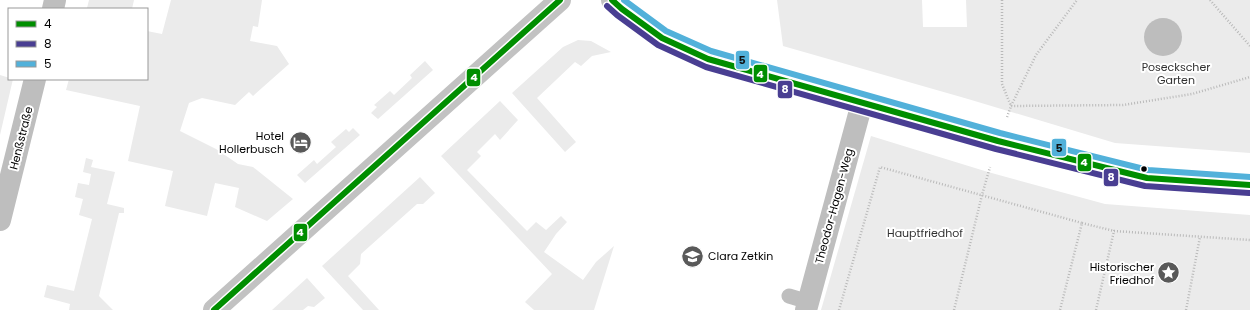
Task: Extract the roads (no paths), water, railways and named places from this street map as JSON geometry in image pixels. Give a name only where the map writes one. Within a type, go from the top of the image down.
[{"type":"street","points":[[214,310],[560,0]]},
{"type":"street","points":[[612,0],[662,38],[708,59],[998,141],[1147,178],[1250,185]]},
{"type":"street","name":"Henßstraße","points":[[0,220],[3,195],[35,80]]},
{"type":"street","name":"Theodor-Hagen-Weg","points":[[801,302],[862,103]]},
{"type":"place","name":"Hotel Hollerbusch","points":[[300,142]]},
{"type":"place","name":"Clara Zetkin","points":[[693,256]]},
{"type":"place","name":"Historischer Friedhof","points":[[1169,273]]},
{"type":"park label","name":"Poseckscher Garten","points":[[1176,73]]},
{"type":"park label","name":"Hauptfriedhof","points":[[925,233]]}]
